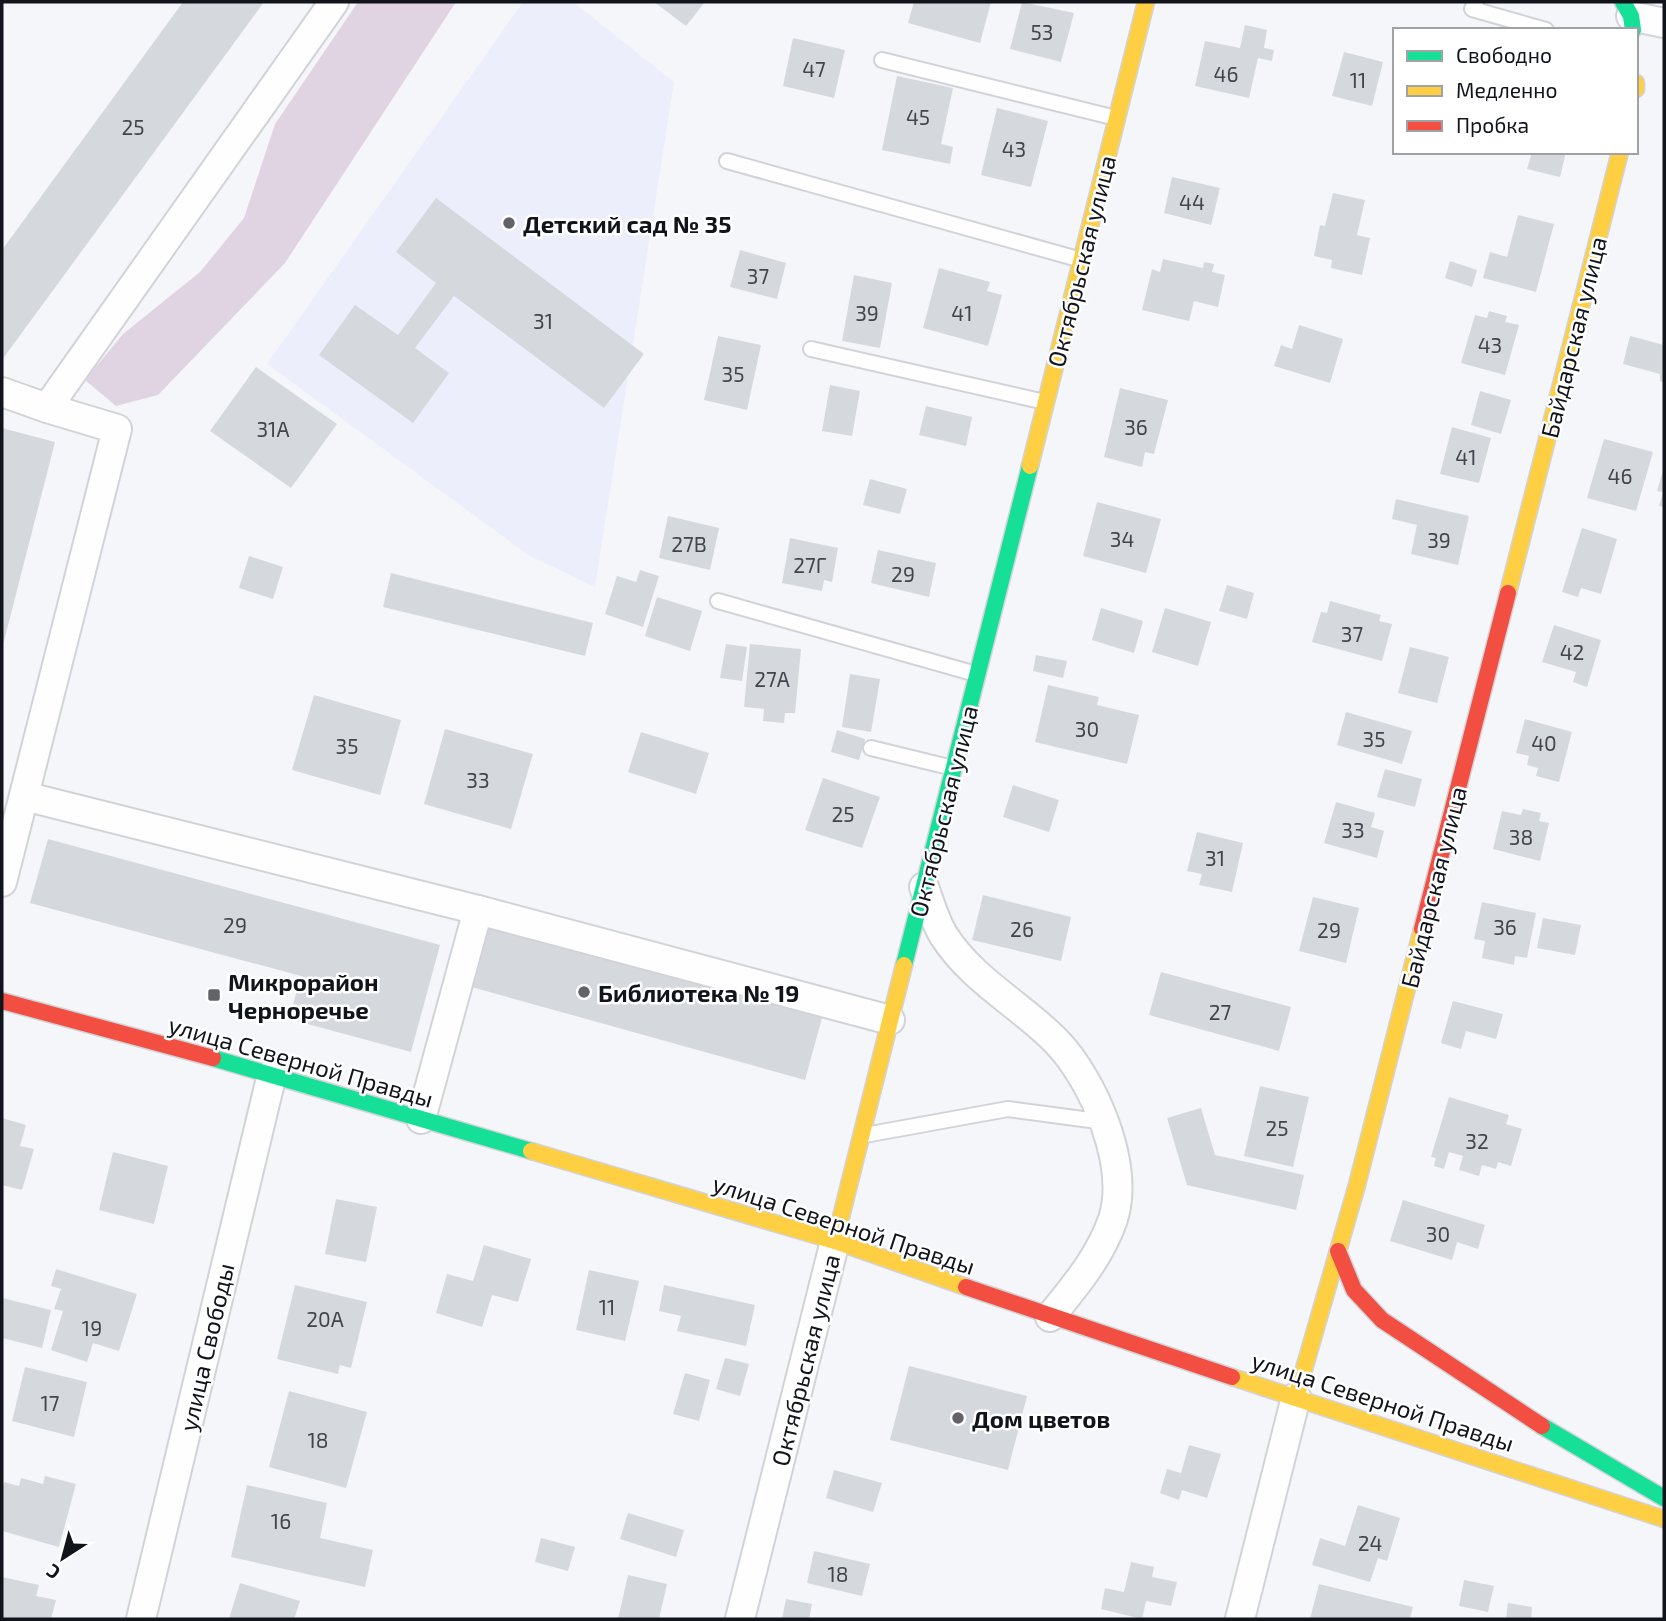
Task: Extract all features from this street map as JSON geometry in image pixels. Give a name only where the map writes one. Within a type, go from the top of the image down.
[{"type":"main road","name":"Октябрьская улица","points":[[835,1241],[1146,2]]},
{"type":"main road","name":"Байдарская улица","points":[[1296,1397],[1364,1158],[1619,154]]},
{"type":"main road","name":"улица Северной Правды","points":[[2,1001],[272,1074],[835,1241],[1050,1317],[1664,1519]]},
{"type":"main road","points":[[1338,1251],[1354,1290],[1382,1320],[1527,1418],[1664,1498]]},
{"type":"street","points":[[47,408],[334,2]]},
{"type":"street","points":[[1629,16],[1664,23]]},
{"type":"street","points":[[2,392],[117,429],[2,883]]},
{"type":"street","points":[[24,796],[478,910],[890,1020]]},
{"type":"street","points":[[924,887],[943,935],[967,966],[1057,1042],[1084,1077],[1105,1122],[1117,1172],[1113,1217],[1090,1267],[1050,1317]]},
{"type":"street","points":[[421,1119],[478,910]]},
{"type":"street","name":"улица Свободы","points":[[141,1619],[272,1074]]},
{"type":"street","name":"Октябрьская улица","points":[[740,1619],[835,1241]]},
{"type":"street","name":"Байдарская улица","points":[[1240,1619],[1296,1397]]},
{"type":"lane","points":[[1476,2],[1472,9],[1539,28]]},
{"type":"lane","points":[[882,60],[1118,118]]},
{"type":"lane","points":[[727,162],[1080,260]]},
{"type":"lane","points":[[811,349],[1046,402]]},
{"type":"lane","points":[[718,601],[978,674]]},
{"type":"lane","points":[[871,748],[954,768]]},
{"type":"lane","points":[[863,1136],[1008,1109],[1105,1122]]},
{"type":"shaded area","points":[[358,2],[456,2],[285,263],[158,395],[116,406],[85,380],[123,334],[200,272],[244,218],[275,124]]},
{"type":"shaded area","name":"Детский сад № 35","points":[[523,2],[573,2],[674,82],[595,587],[530,556],[267,364]]},
{"type":"building","points":[[183,2],[264,2],[2,360],[2,250]]},
{"type":"building","points":[[654,2],[705,2],[686,26]]},
{"type":"building","points":[[914,2],[991,2],[980,43],[908,23]]},
{"type":"building","points":[[1022,2],[1074,13],[1061,62],[1010,49]]},
{"type":"building","points":[[1245,25],[1267,30],[1264,48],[1274,50],[1272,61],[1258,58],[1249,98],[1195,86],[1205,41],[1240,48]]},
{"type":"building","points":[[793,38],[845,50],[834,98],[783,86]]},
{"type":"building","points":[[1344,52],[1383,62],[1372,106],[1332,96]]},
{"type":"building","points":[[897,76],[953,88],[941,144],[953,147],[950,164],[882,150]]},
{"type":"building","points":[[997,108],[1048,121],[1031,187],[981,175]]},
{"type":"building","points":[[1531,154],[1566,154],[1560,177],[1527,169]]},
{"type":"building","points":[[1172,177],[1220,188],[1211,225],[1164,213]]},
{"type":"building","points":[[1333,193],[1365,200],[1357,235],[1370,238],[1362,275],[1331,268],[1332,260],[1314,256],[1320,225],[1325,226]]},
{"type":"building","points":[[436,198],[644,354],[604,408],[454,296],[415,348],[449,373],[413,423],[319,355],[355,305],[398,335],[436,283],[396,252]]},
{"type":"building","points":[[1518,215],[1554,224],[1536,292],[1483,278],[1490,252],[1507,257]]},
{"type":"building","points":[[740,250],[786,263],[777,299],[730,287]]},
{"type":"building","points":[[1163,259],[1203,268],[1204,262],[1214,264],[1212,272],[1225,275],[1218,307],[1194,301],[1189,321],[1142,310],[1152,269],[1160,272]]},
{"type":"building","points":[[1450,261],[1477,270],[1472,287],[1445,278]]},
{"type":"building","points":[[939,268],[990,282],[987,291],[1002,295],[988,346],[923,328]]},
{"type":"building","points":[[854,275],[892,283],[880,348],[842,341]]},
{"type":"building","points":[[1489,311],[1507,316],[1505,322],[1519,325],[1505,375],[1461,363],[1475,315],[1487,318]]},
{"type":"building","points":[[1299,325],[1343,339],[1330,383],[1274,366],[1281,345],[1292,349]]},
{"type":"building","points":[[718,336],[761,345],[747,410],[704,400]]},
{"type":"building","points":[[1630,336],[1664,345],[1664,383],[1660,381],[1660,374],[1623,364]]},
{"type":"building","points":[[256,367],[337,424],[291,488],[210,431]]},
{"type":"building","points":[[830,385],[860,391],[852,436],[822,431]]},
{"type":"building","points":[[1120,388],[1168,400],[1154,454],[1145,452],[1142,467],[1104,457]]},
{"type":"building","points":[[1480,391],[1511,400],[1501,434],[1471,425]]},
{"type":"building","points":[[926,406],[972,417],[966,446],[919,435]]},
{"type":"building","points":[[1452,427],[1491,438],[1479,483],[1440,474]]},
{"type":"building","points":[[2,428],[55,442],[3,645],[2,644]]},
{"type":"building","points":[[1604,439],[1653,452],[1636,511],[1587,498]]},
{"type":"building","points":[[1664,467],[1664,507],[1659,506],[1663,492],[1657,491]]},
{"type":"building","points":[[870,479],[907,489],[900,514],[863,505]]},
{"type":"building","points":[[1396,499],[1469,516],[1458,565],[1411,554],[1417,525],[1392,519]]},
{"type":"building","points":[[1097,502],[1161,519],[1146,573],[1083,556]]},
{"type":"building","points":[[668,516],[719,528],[710,570],[659,558]]},
{"type":"building","points":[[1582,528],[1617,539],[1601,594],[1581,588],[1578,597],[1562,592]]},
{"type":"building","points":[[790,538],[838,548],[832,582],[824,580],[822,591],[782,583]]},
{"type":"building","points":[[878,550],[936,563],[929,597],[871,583]]},
{"type":"building","points":[[249,556],[283,567],[273,599],[239,588]]},
{"type":"building","points":[[640,570],[659,576],[643,627],[605,614],[617,576],[636,582]]},
{"type":"building","points":[[391,573],[593,623],[585,656],[383,607]]},
{"type":"building","points":[[1227,585],[1254,593],[1247,619],[1219,611]]},
{"type":"building","points":[[657,597],[702,611],[690,651],[645,636]]},
{"type":"building","points":[[1330,601],[1381,615],[1379,621],[1392,624],[1382,661],[1312,642],[1321,612],[1327,613]]},
{"type":"building","points":[[1101,608],[1143,621],[1134,653],[1092,640]]},
{"type":"building","points":[[1165,608],[1211,622],[1198,666],[1152,652]]},
{"type":"building","points":[[1554,625],[1601,640],[1587,687],[1573,682],[1576,672],[1542,662]]},
{"type":"building","points":[[726,644],[747,647],[742,681],[720,678]]},
{"type":"building","points":[[750,644],[801,649],[795,713],[785,713],[784,723],[763,721],[764,709],[744,707]]},
{"type":"building","points":[[1410,647],[1449,657],[1437,703],[1398,693]]},
{"type":"building","points":[[1036,655],[1067,661],[1063,678],[1033,671]]},
{"type":"building","points":[[850,674],[880,679],[871,732],[842,727]]},
{"type":"building","points":[[1048,685],[1099,697],[1097,705],[1139,715],[1127,764],[1035,742]]},
{"type":"building","points":[[314,695],[401,720],[380,795],[292,770]]},
{"type":"building","points":[[1346,712],[1412,731],[1402,764],[1337,745]]},
{"type":"building","points":[[1525,719],[1572,732],[1559,782],[1536,776],[1538,768],[1527,765],[1529,756],[1516,753]]},
{"type":"building","points":[[445,729],[533,754],[511,829],[424,804]]},
{"type":"building","points":[[837,730],[865,739],[859,760],[831,752]]},
{"type":"building","points":[[641,732],[709,753],[696,794],[628,772]]},
{"type":"building","points":[[1385,769],[1422,779],[1415,807],[1377,797]]},
{"type":"building","points":[[823,778],[880,797],[862,848],[805,830]]},
{"type":"building","points":[[1013,785],[1059,800],[1049,832],[1003,817]]},
{"type":"building","points":[[1336,802],[1375,813],[1371,827],[1384,831],[1377,858],[1324,843]]},
{"type":"building","points":[[1523,809],[1541,813],[1539,821],[1549,823],[1540,861],[1493,849],[1502,811],[1521,815]]},
{"type":"building","points":[[1197,832],[1243,843],[1232,892],[1199,885],[1202,874],[1187,871]]},
{"type":"building","points":[[48,839],[440,945],[411,1052],[289,1019],[301,976],[30,903]]},
{"type":"building","points":[[983,895],[1071,917],[1061,961],[972,940]]},
{"type":"building","points":[[1313,897],[1359,908],[1346,963],[1299,951]]},
{"type":"building","points":[[1482,902],[1536,913],[1527,958],[1515,956],[1514,965],[1482,958],[1485,941],[1474,939]]},
{"type":"building","points":[[1543,918],[1581,925],[1575,955],[1537,948]]},
{"type":"building","points":[[485,924],[822,1018],[805,1080],[468,986]]},
{"type":"building","points":[[1161,972],[1291,1007],[1279,1051],[1149,1015]]},
{"type":"building","points":[[1453,1001],[1503,1014],[1496,1039],[1466,1031],[1461,1049],[1441,1043]]},
{"type":"building","points":[[1260,1086],[1309,1097],[1293,1167],[1244,1156]]},
{"type":"building","points":[[1449,1097],[1509,1115],[1506,1124],[1522,1129],[1511,1166],[1498,1162],[1496,1169],[1482,1165],[1479,1176],[1459,1170],[1463,1156],[1449,1152],[1444,1169],[1434,1166],[1436,1158],[1431,1157]]},
{"type":"building","points":[[1201,1108],[1215,1155],[1304,1175],[1296,1210],[1187,1185],[1167,1118]]},
{"type":"building","points":[[2,1118],[26,1125],[20,1146],[34,1149],[22,1190],[2,1185]]},
{"type":"building","points":[[113,1152],[168,1166],[154,1224],[99,1210]]},
{"type":"building","points":[[336,1199],[377,1207],[366,1262],[325,1254]]},
{"type":"building","points":[[1403,1200],[1485,1225],[1478,1249],[1457,1242],[1452,1260],[1390,1241]]},
{"type":"building","points":[[484,1245],[531,1259],[518,1302],[492,1295],[482,1327],[436,1313],[447,1274],[473,1281]]},
{"type":"building","points":[[56,1269],[137,1294],[119,1351],[93,1343],[87,1362],[51,1350],[63,1311],[54,1309],[61,1289],[51,1286]]},
{"type":"building","points":[[589,1270],[639,1281],[625,1341],[576,1330]]},
{"type":"building","points":[[295,1285],[367,1302],[351,1368],[340,1365],[338,1374],[277,1359]]},
{"type":"building","points":[[664,1285],[755,1305],[746,1346],[677,1331],[681,1316],[659,1311]]},
{"type":"building","points":[[2,1298],[51,1310],[42,1348],[2,1338]]},
{"type":"building","points":[[725,1358],[749,1364],[740,1396],[716,1389]]},
{"type":"building","name":"Дом цветов","points":[[909,1366],[1027,1396],[1008,1470],[890,1440]]},
{"type":"building","points":[[25,1367],[87,1382],[74,1437],[12,1421]]},
{"type":"building","points":[[685,1373],[710,1380],[699,1421],[673,1414]]},
{"type":"building","points":[[289,1391],[367,1412],[346,1488],[269,1467]]},
{"type":"building","points":[[1189,1445],[1221,1454],[1207,1498],[1182,1490],[1179,1500],[1160,1493],[1167,1469],[1181,1473]]},
{"type":"building","points":[[834,1470],[882,1483],[873,1512],[826,1498]]},
{"type":"building","points":[[45,1476],[76,1484],[59,1547],[2,1531],[4,1482],[19,1486],[21,1478],[43,1484]]},
{"type":"building","points":[[247,1485],[327,1503],[320,1538],[373,1550],[365,1587],[231,1557]]},
{"type":"building","points":[[1358,1505],[1400,1518],[1387,1561],[1378,1558],[1370,1582],[1312,1565],[1320,1538],[1345,1546]]},
{"type":"building","points":[[628,1513],[684,1530],[676,1557],[620,1539]]},
{"type":"building","points":[[541,1538],[575,1547],[568,1571],[535,1562]]},
{"type":"building","points":[[814,1551],[870,1564],[862,1596],[807,1583]]},
{"type":"building","points":[[1131,1562],[1154,1567],[1152,1577],[1177,1582],[1171,1606],[1146,1601],[1142,1619],[1101,1609],[1105,1588],[1124,1592]]},
{"type":"building","points":[[628,1575],[667,1584],[659,1619],[618,1619]]},
{"type":"building","points":[[2,1577],[39,1585],[36,1596],[56,1600],[51,1619],[2,1619]]},
{"type":"building","points":[[1464,1580],[1494,1586],[1488,1612],[1459,1606]]},
{"type":"building","points":[[240,1583],[300,1601],[294,1619],[229,1619]]},
{"type":"building","points":[[1319,1584],[1413,1607],[1410,1619],[1310,1619]]},
{"type":"building","points":[[786,1599],[812,1604],[809,1619],[782,1619]]},
{"type":"building","points":[[1508,1603],[1532,1607],[1531,1619],[1506,1619]]},
{"type":"traffic: fast","points":[[1623,2],[1631,16],[1633,28]]},
{"type":"traffic: fast","points":[[904,965],[1030,466]]},
{"type":"traffic: fast","points":[[213,1058],[531,1151]]},
{"type":"traffic: fast","points":[[1542,1426],[1664,1498]]},
{"type":"traffic: slow","points":[[1030,466],[1146,2]]},
{"type":"traffic: slow","points":[[1508,593],[1619,154]]},
{"type":"traffic: slow","points":[[1296,1397],[1357,1185],[1422,929]]},
{"type":"traffic: slow","points":[[904,965],[835,1241],[966,1287]]},
{"type":"traffic: slow","points":[[531,1151],[835,1241]]},
{"type":"traffic: slow","points":[[1232,1377],[1664,1519]]},
{"type":"traffic: jam","points":[[1422,929],[1508,593]]},
{"type":"traffic: jam","points":[[2,1001],[213,1058]]},
{"type":"traffic: jam","points":[[1338,1251],[1354,1290],[1382,1320],[1542,1426]]},
{"type":"traffic: jam","points":[[966,1287],[1232,1377]]},
{"type":"place","name":"Детский сад № 35","points":[[509,223]]},
{"type":"place","name":"Библиотека № 19","points":[[584,992]]},
{"type":"place","name":"Микрорайон Черноречье","points":[[214,995]]},
{"type":"place","name":"Дом цветов","points":[[958,1418]]}]
